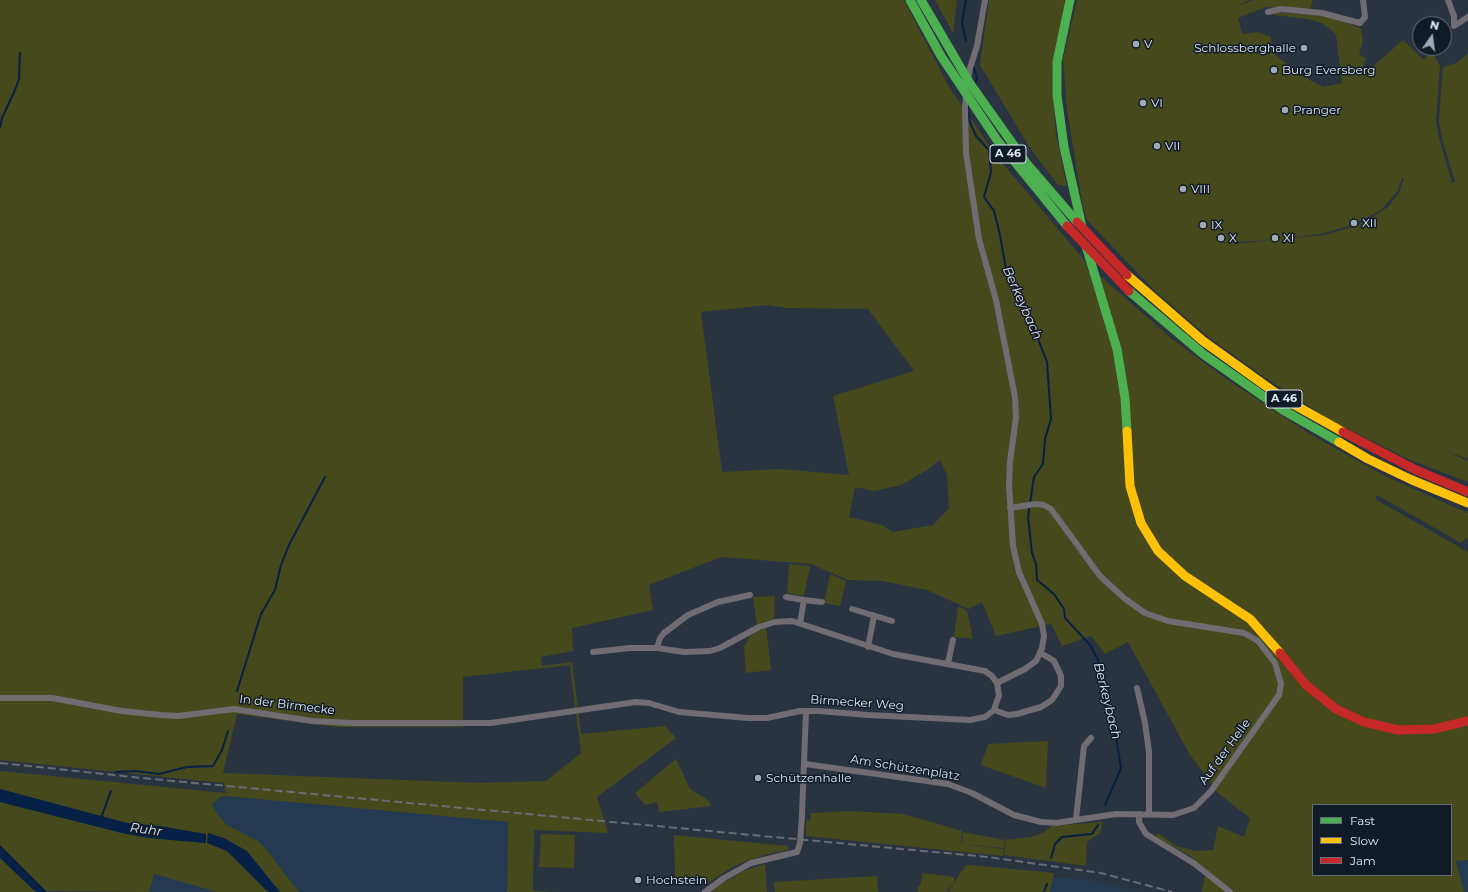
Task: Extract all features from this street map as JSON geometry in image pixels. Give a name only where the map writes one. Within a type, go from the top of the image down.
[{"type":"main road","name":"A 46","points":[[910,0],[941,56],[997,140],[1060,218],[1129,291],[1204,354],[1283,410],[1368,459],[1468,503]]},
{"type":"main road","name":"A 46","points":[[921,0],[969,82],[1023,158],[1063,208],[1127,275],[1202,341],[1284,399],[1371,448],[1465,491]]},
{"type":"main road","points":[[1070,0],[1060,45],[1056,79],[1059,119],[1076,206],[1091,263],[1117,348],[1125,398],[1130,486],[1138,516],[1148,536],[1164,558],[1185,576],[1244,614],[1262,631],[1300,679],[1319,697],[1336,709],[1364,722],[1385,728],[1419,731],[1450,726],[1468,721]]},
{"type":"street","points":[[984,0],[977,46],[970,68],[965,107],[966,146],[979,239],[996,300],[1015,397],[1016,417],[1010,462],[1010,508],[1013,546],[1017,565],[1042,624],[1044,636],[1041,653],[1036,661],[998,683]]},
{"type":"street","points":[[1268,12],[1281,9],[1322,13],[1360,23],[1365,17],[1363,0]]},
{"type":"street","points":[[1448,0],[1454,16],[1454,26],[1468,17]]},
{"type":"street","points":[[1010,508],[1035,504],[1044,505],[1051,509],[1100,576],[1128,602],[1145,613],[1163,620],[1244,633],[1258,641],[1275,663],[1284,659]]},
{"type":"street","points":[[657,648],[660,638],[664,633],[688,615],[718,602],[750,595]]},
{"type":"street","points":[[786,597],[822,602]]},
{"type":"street","points":[[800,623],[804,600]]},
{"type":"street","points":[[852,609],[892,621]]},
{"type":"street","points":[[868,647],[874,616]]},
{"type":"street","points":[[593,652],[630,648],[657,648],[684,652],[710,651],[720,648],[758,627],[769,623],[781,621],[800,623],[868,647],[899,655],[985,671],[998,683],[999,695],[994,710],[1008,715],[1041,707],[1055,697],[1062,682],[1060,671],[1052,659],[1041,653]]},
{"type":"street","points":[[948,663],[953,640]]},
{"type":"street","name":"Auf der Helle","points":[[1139,814],[1168,816],[1189,810],[1198,805],[1211,791],[1279,695],[1281,684],[1275,663]]},
{"type":"street","points":[[1137,688],[1145,724],[1149,752],[1149,815]]},
{"type":"street","name":"In der Birmecke","points":[[0,698],[52,698],[122,711],[178,716],[234,709],[312,721],[351,723],[491,723],[573,712]]},
{"type":"street","name":"Birmecker Weg","points":[[573,712],[636,702],[649,702],[679,712],[748,718],[767,718],[806,711],[970,720],[984,717],[994,710]]},
{"type":"street","points":[[705,892],[724,878],[751,864],[797,852],[800,843],[805,764],[806,711]]},
{"type":"street","points":[[1076,819],[1084,746],[1090,738]]},
{"type":"street","name":"Am Schützenplatz","points":[[805,764],[956,786],[1014,815],[1030,820],[1056,822],[1116,814],[1139,814]]},
{"type":"street","points":[[1139,814],[1139,822],[1146,834],[1195,864],[1230,892]]},
{"type":"shaded area","points":[[226,796],[509,822],[507,892],[299,892],[266,849],[258,841],[227,825],[218,815],[212,805],[220,797]]},
{"type":"shaded area","points":[[1468,860],[1468,892],[1464,892],[1456,861]]},
{"type":"shaded area","points":[[153,873],[217,892],[149,892]]},
{"type":"shaded area","points":[[1053,877],[1090,880],[1140,892],[1050,892]]},
{"type":"green space","points":[[0,0],[904,0],[949,87],[998,158],[1085,261],[1114,348],[1122,398],[1123,419],[1130,419],[1129,397],[1121,349],[1099,275],[1172,339],[1225,378],[1308,433],[1385,476],[1468,513],[1468,537],[1461,543],[1377,495],[1375,499],[1468,552],[1468,860],[1456,861],[1464,892],[1232,892],[1219,881],[1217,884],[1227,892],[1202,892],[1206,869],[1190,856],[1156,837],[1158,833],[1176,846],[1196,851],[1213,850],[1218,826],[1244,837],[1250,818],[1218,793],[1190,755],[1128,642],[1105,654],[1091,636],[1062,646],[1051,624],[996,636],[982,602],[969,609],[927,590],[882,581],[848,580],[811,564],[721,557],[649,585],[653,610],[572,628],[573,651],[541,657],[542,666],[572,662],[581,734],[665,726],[676,738],[597,797],[608,833],[534,830],[533,891],[555,892],[507,892],[508,822],[226,796],[220,797],[212,805],[218,815],[227,825],[258,841],[266,849],[299,892],[217,892],[154,874],[149,892],[46,891],[0,845],[0,802],[122,833],[149,838],[206,843],[206,834],[159,826],[127,823],[0,789],[0,771],[226,793],[224,783],[0,760]],"holes":[[[768,305],[787,308],[868,309],[914,371],[833,396],[849,475],[781,469],[722,472],[701,312]],[[940,460],[947,475],[949,508],[933,525],[893,532],[882,525],[849,517],[855,487],[874,491],[901,485],[927,470]],[[1185,573],[1255,623],[1255,626],[1223,603],[1181,579]],[[570,665],[581,753],[546,781],[480,783],[223,773],[237,714],[337,727],[463,727],[463,677]]]},
{"type":"green space","points":[[935,0],[957,0],[953,33]]},
{"type":"green space","points":[[989,0],[1065,0],[1052,81],[1056,135],[1067,186],[1058,185],[1030,148],[980,65]]},
{"type":"green space","points":[[1077,0],[1249,0],[1238,6],[1253,0],[1313,0],[1310,10],[1266,7],[1238,18],[1242,34],[1258,32],[1271,37],[1272,52],[1300,75],[1323,87],[1342,83],[1336,34],[1322,23],[1307,19],[1274,15],[1274,12],[1324,16],[1339,19],[1361,29],[1363,40],[1359,55],[1366,58],[1363,67],[1369,70],[1403,40],[1412,49],[1412,56],[1420,56],[1424,60],[1427,56],[1434,56],[1440,66],[1436,120],[1438,134],[1452,183],[1455,182],[1443,142],[1439,121],[1443,67],[1456,63],[1468,54],[1468,459],[1446,451],[1468,461],[1468,482],[1408,459],[1330,420],[1264,377],[1206,335],[1154,290],[1087,220],[1083,207],[1067,110],[1063,59]],"holes":[[[1402,178],[1404,178],[1399,193],[1388,207],[1368,220],[1353,227],[1324,235],[1278,240],[1321,234],[1352,225],[1381,210],[1397,192]],[[1273,240],[1234,244],[1234,242]]]},
{"type":"green space","points":[[789,564],[810,566],[804,596],[787,593]]},
{"type":"green space","points":[[830,574],[846,581],[840,606],[824,603]]},
{"type":"green space","points":[[775,596],[774,619],[757,625],[753,597]]},
{"type":"green space","points":[[958,606],[967,611],[973,639],[954,637]]},
{"type":"green space","points":[[766,627],[771,670],[746,673],[744,647],[750,636]]},
{"type":"green space","points":[[1048,741],[1046,788],[981,765],[988,744]]},
{"type":"green space","points":[[676,759],[690,789],[709,801],[711,806],[660,812],[657,802],[645,805],[635,793]]},
{"type":"green space","points":[[851,811],[902,814],[962,831],[961,844],[1004,849],[1003,856],[806,836],[806,820],[810,821],[811,813]]},
{"type":"green space","points":[[1103,822],[1100,833],[1087,842],[1086,866],[1004,855],[1006,840],[1032,837],[1044,832],[1052,826]]},
{"type":"green space","points":[[963,832],[1005,840],[1004,848],[962,844]]},
{"type":"green space","points":[[541,834],[575,835],[574,868],[539,867]]},
{"type":"green space","points":[[674,835],[788,846],[788,850],[764,855],[734,866],[706,884],[701,877],[675,877]]},
{"type":"green space","points":[[0,858],[5,863],[36,892],[0,892]]},
{"type":"green space","points":[[765,864],[767,892],[711,892],[720,884],[744,871]]},
{"type":"green space","points":[[966,865],[1054,873],[1050,892],[948,892]]},
{"type":"green space","points":[[923,873],[954,877],[954,883],[946,892],[918,892],[917,888],[920,885]]},
{"type":"green space","points":[[877,876],[878,892],[775,892],[774,882]]},
{"type":"water","name":"Ruhr","points":[[0,789],[127,823],[159,826],[206,834],[206,843],[149,838],[122,833],[0,802]]},
{"type":"water","points":[[208,833],[224,838],[247,851],[280,892],[268,892],[227,851],[207,843]]},
{"type":"water","points":[[0,845],[47,892],[36,892],[0,858]]},
{"type":"waterway","name":"Berkeybach","points":[[966,0],[962,22],[966,41]]},
{"type":"waterway","points":[[0,127],[2,118],[19,79],[20,53]]},
{"type":"waterway","name":"Berkeybach","points":[[974,68],[977,78],[975,84]]},
{"type":"waterway","name":"Berkeybach","points":[[968,105],[969,120],[976,136],[989,150],[991,172],[984,197],[994,211],[1007,275],[1024,303],[1047,362],[1051,419],[1045,439],[1043,464],[1034,477],[1028,517],[1032,553],[1036,564],[1037,580],[1054,594],[1064,609],[1065,618],[1090,645],[1098,660],[1114,724],[1121,768],[1105,805]]},
{"type":"waterway","points":[[237,691],[261,614],[275,590],[281,565],[289,545],[325,477]]},
{"type":"waterway","points":[[116,772],[136,771],[159,774],[187,767],[213,766],[222,750],[228,731]]},
{"type":"waterway","points":[[101,818],[111,791]]},
{"type":"waterway","name":"Berkeybach","points":[[1051,858],[1055,844],[1062,837],[1092,834],[1098,825]]},
{"type":"waterway","name":"Berkeybach","points":[[1044,892],[1047,884]]},
{"type":"railway","points":[[0,763],[152,779],[988,857],[1101,873],[1172,892]]},
{"type":"traffic: fast","points":[[910,0],[941,56],[997,140],[1067,226]]},
{"type":"traffic: fast","points":[[921,0],[969,82],[1027,164],[1077,222]]},
{"type":"traffic: fast","points":[[1070,0],[1057,62],[1057,95],[1064,147],[1082,227]]},
{"type":"traffic: fast","points":[[1086,246],[1117,349],[1125,398],[1127,431]]},
{"type":"traffic: fast","points":[[1129,291],[1203,354],[1283,410],[1339,442]]},
{"type":"traffic: slow","points":[[1127,275],[1203,341],[1284,399],[1343,432]]},
{"type":"traffic: slow","points":[[1127,431],[1130,486],[1141,523],[1158,551],[1185,576],[1250,619],[1280,653]]},
{"type":"traffic: slow","points":[[1339,442],[1368,459],[1412,480],[1468,503]]},
{"type":"traffic: jam","points":[[1077,222],[1127,275]]},
{"type":"traffic: jam","points":[[1067,226],[1129,291]]},
{"type":"traffic: jam","points":[[1343,432],[1416,470],[1468,492]]},
{"type":"traffic: jam","points":[[1280,653],[1306,685],[1336,709],[1364,722],[1398,730],[1434,729],[1468,721]]},
{"type":"place","name":"V","points":[[1136,44]]},
{"type":"place","name":"Schlossberghalle","points":[[1304,48]]},
{"type":"place","name":"Burg Eversberg","points":[[1274,70]]},
{"type":"place","name":"VI","points":[[1143,103]]},
{"type":"place","name":"Pranger","points":[[1285,110]]},
{"type":"place","name":"VII","points":[[1157,146]]},
{"type":"place","name":"VIII","points":[[1183,189]]},
{"type":"place","name":"XII","points":[[1354,223]]},
{"type":"place","name":"IX","points":[[1203,225]]},
{"type":"place","name":"X","points":[[1221,238]]},
{"type":"place","name":"XI","points":[[1275,238]]},
{"type":"place","name":"Schützenhalle","points":[[758,778]]},
{"type":"place","name":"Hochstein","points":[[638,880]]}]
